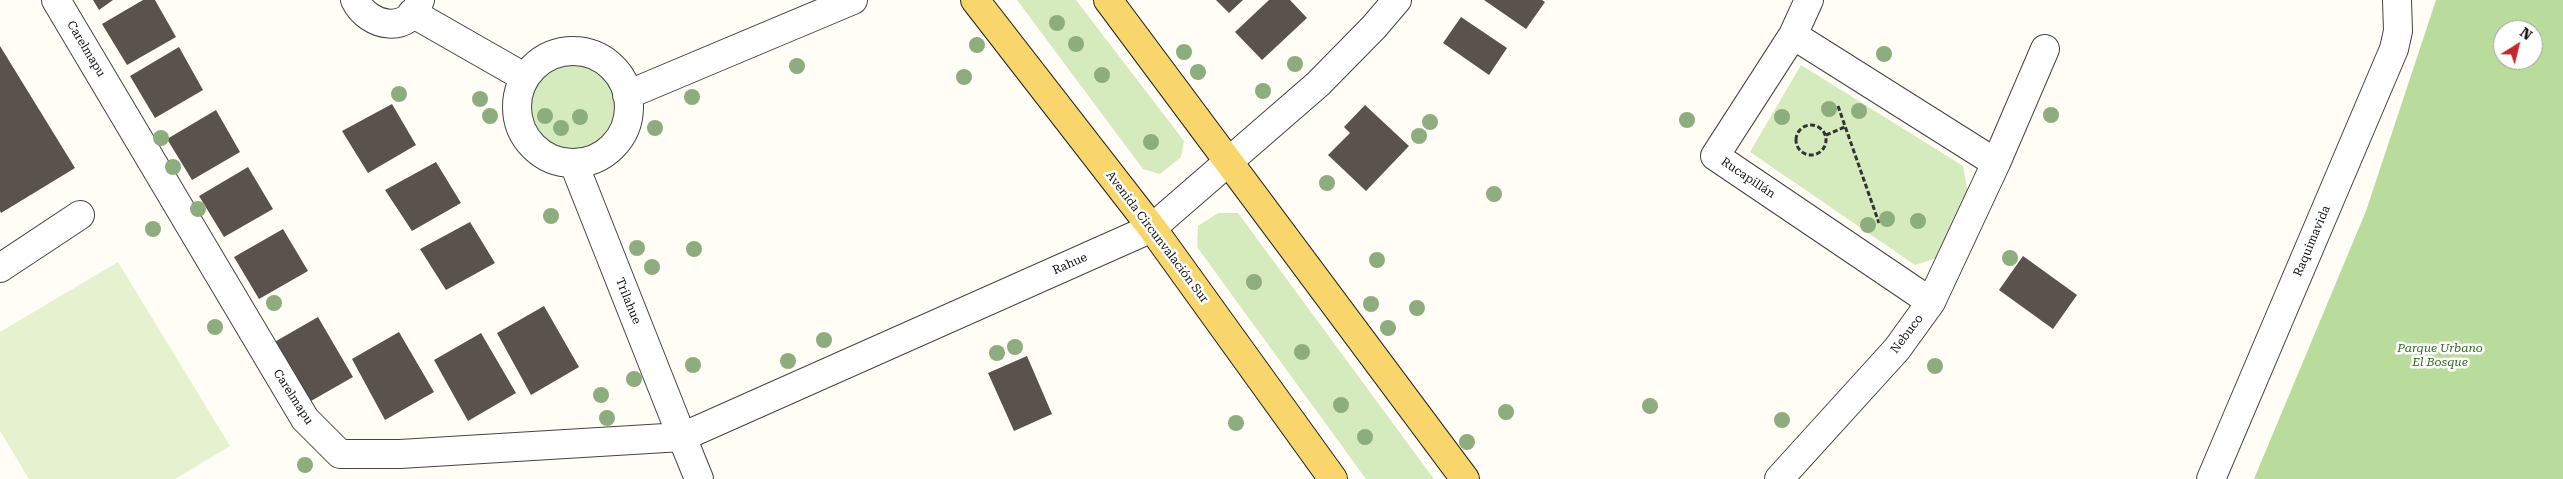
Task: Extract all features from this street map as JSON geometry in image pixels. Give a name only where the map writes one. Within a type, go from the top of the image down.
[{"type":"main road","name":"Avenida Circunvalación Sur","points":[[975,0],[1152,228],[1334,479]]},
{"type":"main road","points":[[1108,0],[1465,479]]},
{"type":"street","name":"Carelmapu","points":[[56,0],[305,419],[340,454],[400,454],[682,437]]},
{"type":"street","points":[[355,0],[364,14],[380,23],[392,24],[403,20],[416,6],[524,78]]},
{"type":"street","points":[[627,95],[853,0]]},
{"type":"street","name":"Rahue","points":[[682,437],[1152,228],[1318,84],[1374,28],[1397,0]]},
{"type":"street","name":"Rucapillán","points":[[1809,0],[1793,35],[1716,156],[1931,302]]},
{"type":"street","name":"Raquimavida","points":[[2212,479],[2394,49],[2398,31],[2397,0]]},
{"type":"street","points":[[1793,35],[1996,163]]},
{"type":"street","name":"Nebuco","points":[[1779,479],[1897,349],[1931,302],[1996,163],[2045,49]]},
{"type":"street","points":[[565,52],[582,52],[598,57],[611,67],[622,80],[627,95],[628,115],[622,134],[610,149],[594,160],[574,164],[550,159],[531,145],[518,124],[516,100],[524,78],[535,65],[549,56],[565,52]]},
{"type":"street","name":"Trilahue","points":[[574,164],[682,437]]},
{"type":"street","points":[[0,268],[80,215]]},
{"type":"street","points":[[682,437],[699,479]]},
{"type":"path","points":[[1837,102],[1880,225]]},
{"type":"path","points":[[1815,125],[1826,135],[1826,146],[1818,154],[1804,153],[1797,146],[1796,136],[1805,126],[1815,125]]},
{"type":"path","points":[[1826,135],[1845,127]]},
{"type":"green space","points":[[1017,0],[1076,0],[1184,141],[1181,157],[1160,174],[1143,169]]},
{"type":"green space","name":"Parque Urbano El Bosque","points":[[2436,0],[2563,0],[2563,479],[2254,479],[2366,211]]},
{"type":"green space","points":[[570,61],[579,62],[595,69],[607,81],[614,97],[614,115],[607,131],[595,143],[579,150],[570,151],[561,150],[545,143],[533,131],[526,115],[525,106],[526,97],[533,81],[545,69],[561,62]]},
{"type":"green space","points":[[1801,65],[1963,166],[1968,193],[1937,258],[1915,265],[1750,152]]},
{"type":"green space","points":[[1218,213],[1238,213],[1434,479],[1366,479],[1197,247],[1198,226]]},
{"type":"green space","points":[[118,262],[230,446],[175,479],[29,479],[0,431],[0,332]]},
{"type":"building","points":[[93,0],[113,0],[99,10]]},
{"type":"building","points":[[143,0],[155,0],[176,37],[127,65],[102,24]]},
{"type":"building","points":[[1216,0],[1243,0],[1229,13]]},
{"type":"building","points":[[1269,0],[1290,0],[1307,18],[1262,60],[1235,32]]},
{"type":"building","points":[[1484,0],[1542,0],[1545,2],[1526,29]]},
{"type":"building","points":[[1461,17],[1507,48],[1489,75],[1443,43]]},
{"type":"building","points":[[0,46],[75,168],[1,213],[0,211]]},
{"type":"building","points":[[179,47],[203,90],[155,118],[130,76]]},
{"type":"building","points":[[392,104],[416,145],[368,173],[342,131]]},
{"type":"building","points":[[1365,105],[1409,146],[1366,191],[1328,155],[1350,133],[1344,127]]},
{"type":"building","points":[[216,110],[240,152],[192,180],[167,139]]},
{"type":"building","points":[[436,162],[461,203],[412,231],[385,190]]},
{"type":"building","points":[[248,167],[273,209],[224,237],[199,196]]},
{"type":"building","points":[[470,222],[495,263],[446,290],[420,249]]},
{"type":"building","points":[[283,229],[308,271],[259,299],[234,257]]},
{"type":"building","points":[[2023,256],[2077,295],[2053,329],[1999,290]]},
{"type":"building","points":[[544,306],[579,367],[531,395],[497,333]]},
{"type":"building","points":[[318,317],[353,377],[304,405],[271,344]]},
{"type":"building","points":[[399,332],[434,392],[385,420],[352,359]]},
{"type":"building","points":[[481,333],[516,393],[468,421],[434,360]]},
{"type":"building","points":[[1027,356],[1052,414],[1014,431],[988,373]]}]
